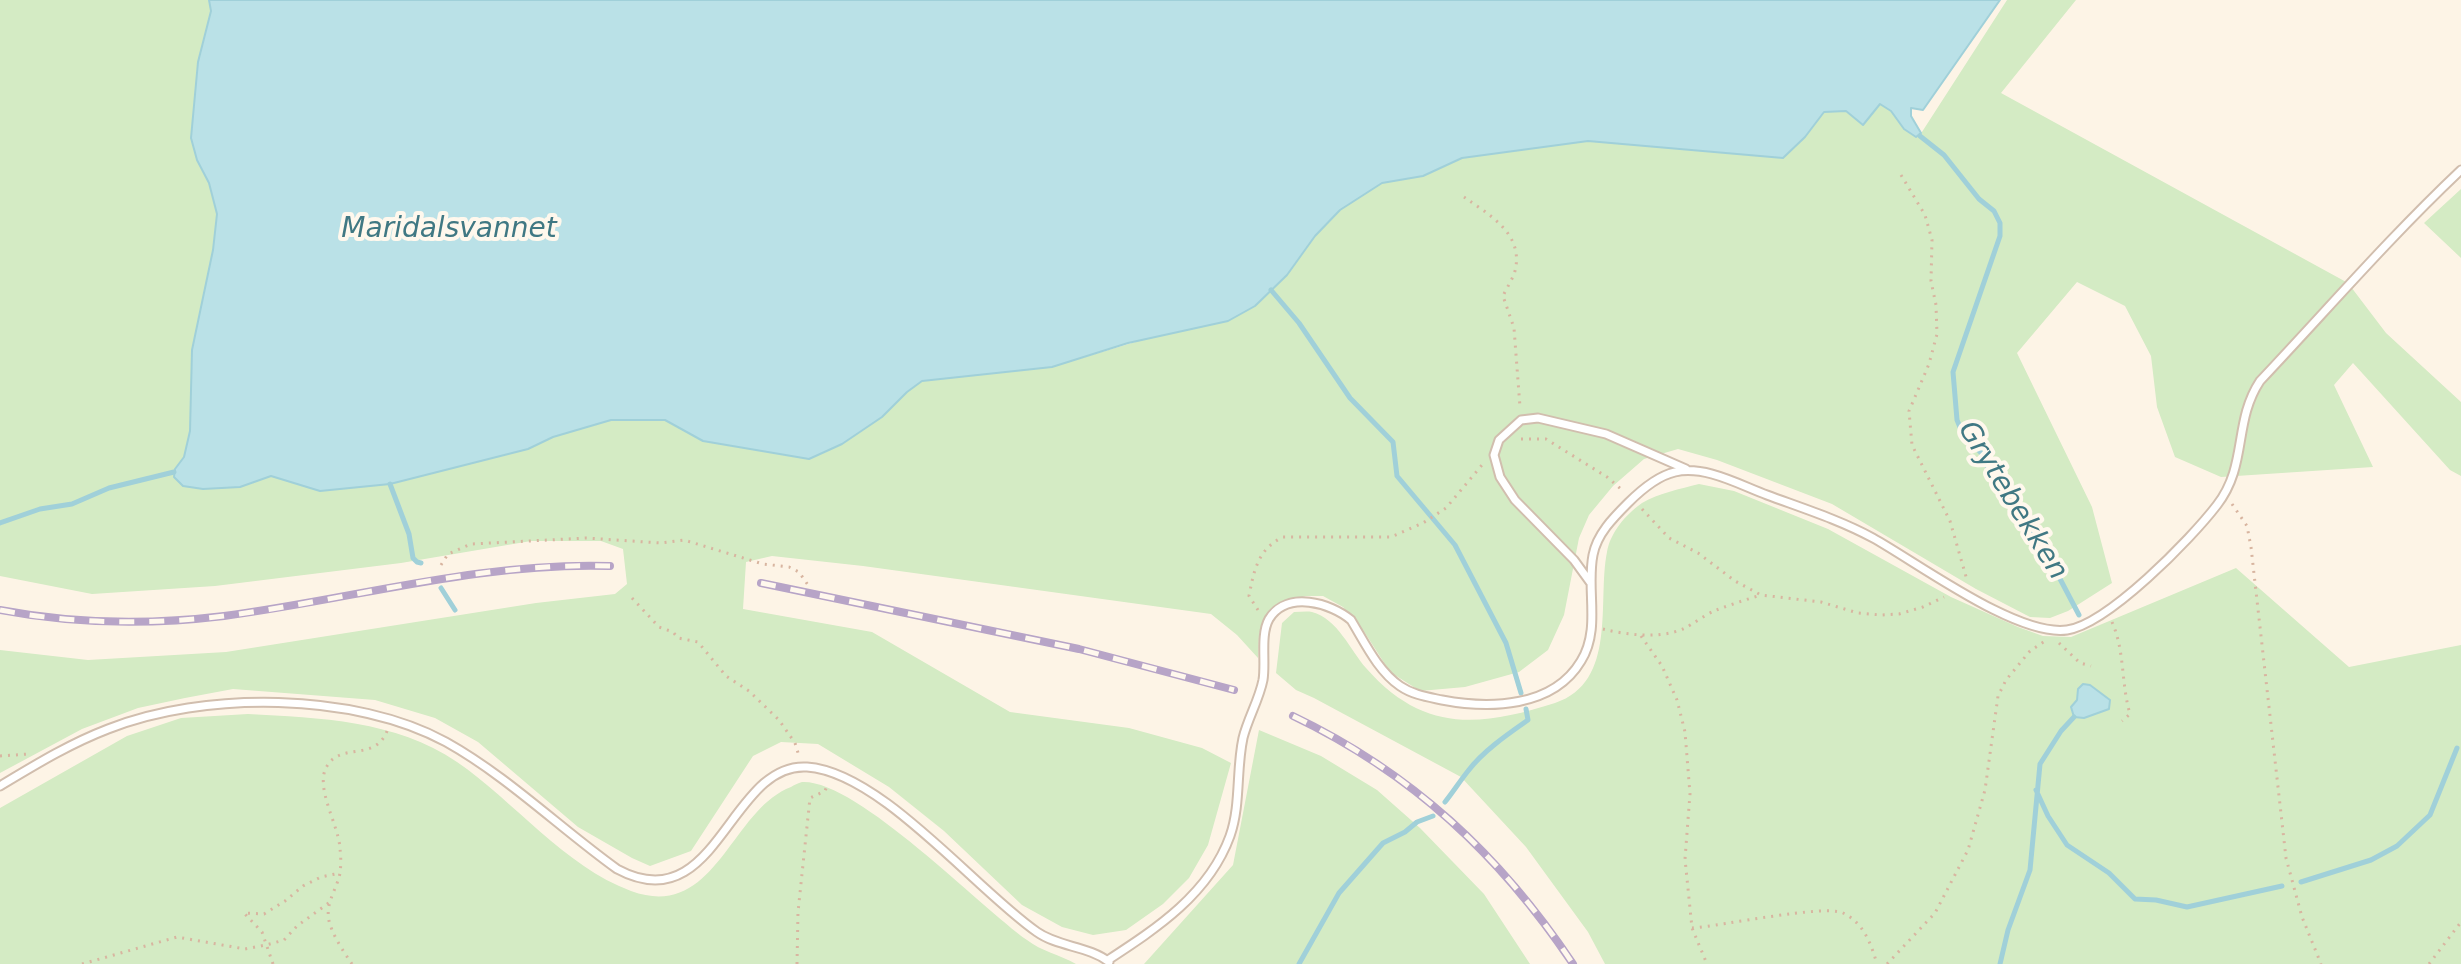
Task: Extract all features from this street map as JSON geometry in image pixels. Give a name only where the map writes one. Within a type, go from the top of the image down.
[{"type":"lane","points":[[1590,582],[1574,560],[1515,500],[1500,477],[1494,455],[1499,440],[1521,420],[1538,418],[1606,434],[1688,470],[1718,477],[1872,538],[1959,590],[2044,629],[2068,630],[2095,621],[2190,535],[2225,494],[2237,469],[2243,418],[2260,381],[2323,316],[2397,231],[2461,170]]},
{"type":"lane","points":[[0,786],[57,752],[107,729],[160,712],[194,706],[323,705],[354,709],[448,743],[617,869],[649,880],[666,879],[691,867],[712,848],[749,797],[781,774],[802,767],[832,773],[869,792],[896,810],[1037,932],[1109,962],[1181,908],[1213,870],[1231,834],[1244,737],[1263,682],[1267,624],[1271,616],[1292,605],[1315,602],[1326,605],[1351,620],[1380,666],[1399,685],[1418,695],[1475,706],[1529,699],[1562,681],[1576,670],[1584,658],[1592,626],[1590,582],[1593,553],[1602,533],[1632,499],[1656,480],[1673,472],[1688,470]]},
{"type":"path","points":[[1592,626],[1641,636],[1683,629],[1692,622],[1703,620],[1712,611],[1761,595],[1821,602],[1858,613],[1899,614],[1965,588],[1967,581],[1954,534],[1912,445],[1909,411],[1929,364],[1937,334],[1936,305],[1931,281],[1932,240],[1925,215],[1901,175]]},
{"type":"path","points":[[1464,197],[1495,218],[1513,240],[1516,267],[1503,296],[1514,328],[1522,438],[1546,439],[1607,477],[1669,538],[1761,595]]},
{"type":"path","points":[[1267,624],[1249,596],[1254,570],[1261,553],[1270,543],[1283,537],[1391,537],[1423,523],[1446,508],[1474,472],[1494,455]]},
{"type":"path","points":[[2225,494],[2247,526],[2286,858],[2302,917],[2321,964]]},
{"type":"path","points":[[441,565],[448,554],[471,544],[586,538],[661,543],[684,540],[763,564],[789,567],[799,572],[808,585]]},
{"type":"path","points":[[632,598],[659,627],[673,632],[678,638],[698,642],[726,676],[749,691],[779,720],[795,743],[802,767]]},
{"type":"path","points":[[2107,612],[2115,626],[2126,682],[2125,695],[2130,714],[2122,721]]},
{"type":"path","points":[[1641,636],[1662,666],[1677,700],[1685,732],[1690,794],[1685,859],[1692,928],[1707,964]]},
{"type":"path","points":[[1887,964],[1935,913],[1968,850],[1985,790],[1998,696],[2006,680],[2030,651],[2045,641],[2057,640],[2080,663],[2091,666]]},
{"type":"path","points":[[352,964],[340,946],[329,919],[330,902],[340,873],[340,845],[324,790],[325,768],[333,758],[370,750],[384,740],[390,720]]},
{"type":"path","points":[[797,964],[798,912],[810,798],[825,791],[832,773]]},
{"type":"path","points":[[273,964],[257,924],[244,913],[264,914],[303,886],[321,877],[340,873]]},
{"type":"path","points":[[82,964],[177,937],[245,949],[266,945],[284,940],[297,926],[330,902]]},
{"type":"path","points":[[1692,928],[1820,910],[1842,912],[1864,929],[1877,964]]},
{"type":"path","points":[[2429,964],[2461,922]]},
{"type":"green space","points":[[0,0],[209,0],[211,11],[197,160],[209,183],[217,214],[213,250],[192,350],[190,431],[184,457],[175,469],[240,487],[271,476],[320,491],[390,484],[528,449],[553,437],[611,420],[665,420],[703,441],[882,417],[922,381],[1052,367],[1255,306],[1287,275],[1315,236],[1340,210],[1382,183],[1423,176],[1462,158],[1588,141],[1782,158],[1833,76],[1906,120],[1920,135],[2007,0],[2076,0],[2001,93],[2348,283],[2386,333],[2461,402],[2461,476],[2450,470],[2353,363],[2334,385],[2373,467],[2221,477],[2175,457],[2157,407],[2151,356],[2125,306],[2077,282],[2017,353],[2092,507],[2112,583],[2068,611],[2050,618],[2030,617],[1976,589],[1832,504],[1717,460],[1678,449],[1644,459],[1613,486],[1589,515],[1579,538],[1564,615],[1548,650],[1519,672],[1465,687],[1420,691],[1390,672],[1363,630],[1343,607],[1323,596],[1287,601],[1272,610],[1259,634],[1258,658],[1237,635],[1211,614],[863,566],[772,556],[746,562],[743,609],[872,632],[1010,712],[1129,728],[1202,748],[1231,763],[1208,845],[1189,878],[1163,904],[1126,930],[1093,935],[1062,927],[1022,905],[944,831],[889,787],[818,744],[781,742],[753,756],[691,851],[650,866],[578,827],[478,742],[435,718],[375,700],[233,689],[185,698],[138,708],[82,729],[0,773],[0,650],[88,660],[226,652],[536,603],[615,594],[627,584],[623,549],[601,541],[531,541],[401,563],[215,586],[92,594],[0,576]]},
{"type":"green space","points":[[2461,189],[2461,258],[2424,223]]},
{"type":"green space","points":[[1699,484],[1734,491],[1828,529],[1951,597],[2043,636],[2071,637],[2236,568],[2349,667],[2461,645],[2461,964],[1605,964],[1588,932],[1526,847],[1461,777],[1296,690],[1276,673],[1282,623],[1294,612],[1310,612],[1321,615],[1336,628],[1366,668],[1387,689],[1431,714],[1477,720],[1555,703],[1575,692],[1588,677],[1597,659],[1603,616],[1604,572],[1615,531],[1642,503]]},
{"type":"green space","points":[[248,714],[356,724],[383,729],[433,748],[478,778],[584,866],[631,891],[660,896],[683,891],[703,878],[770,799],[802,782],[825,787],[884,822],[1027,940],[1076,964],[0,964],[0,808],[127,736],[181,718]]},
{"type":"green space","points":[[1259,730],[1321,756],[1377,790],[1420,828],[1484,894],[1530,964],[1144,964],[1233,865]]},
{"type":"water","name":"Maridalsvannet","points":[[209,0],[2000,0],[1923,110],[1911,108],[1911,116],[1921,133],[1916,137],[1880,104],[1863,125],[1846,111],[1824,112],[1805,137],[1783,158],[1588,141],[1462,158],[1423,176],[1382,183],[1340,210],[1315,236],[1287,275],[1255,306],[1228,321],[1128,343],[1052,367],[922,381],[882,417],[842,444],[809,459],[703,441],[665,420],[611,420],[553,437],[528,449],[390,484],[320,491],[271,476],[240,487],[203,489],[183,486],[174,477],[175,469],[184,457],[190,431],[192,350],[213,250],[217,214],[209,183],[197,160],[191,138],[198,62],[211,11]]},
{"type":"water","points":[[2083,684],[2090,685],[2110,700],[2109,709],[2084,718],[2074,717],[2071,707]]},
{"type":"waterway","name":"Grytebekken","points":[[1920,136],[1944,155],[1979,199],[1994,211],[2000,223],[2000,236],[1953,372],[1957,420],[1962,432],[1983,455],[1991,477],[2020,512],[2048,556],[2079,615]]},
{"type":"waterway","points":[[1271,290],[1299,323],[1350,398],[1393,442],[1397,476],[1455,545],[1506,643],[1521,693]]},
{"type":"waterway","points":[[0,523],[40,509],[72,504],[109,488],[174,472]]},
{"type":"waterway","points":[[390,484],[409,534],[413,558],[421,563]]},
{"type":"waterway","points":[[441,588],[455,610]]},
{"type":"waterway","points":[[1445,802],[1481,757],[1528,720],[1526,709]]},
{"type":"waterway","name":"Grytebekken","points":[[2000,964],[2008,930],[2030,870],[2040,764],[2074,717]]},
{"type":"waterway","points":[[2301,882],[2371,860],[2397,846],[2430,815],[2457,748]]},
{"type":"waterway","points":[[2036,790],[2067,845],[2109,873],[2135,899],[2187,907],[2282,886]]},
{"type":"waterway","points":[[1299,964],[1339,893],[1383,843],[1433,816]]},
{"type":"railway","points":[[0,610],[84,620],[140,622],[196,619],[464,576],[561,566],[610,566]]},
{"type":"railway","points":[[761,583],[1079,649],[1234,690]]},
{"type":"railway","points":[[1293,716],[1377,763],[1450,820],[1515,887],[1573,964]]}]
